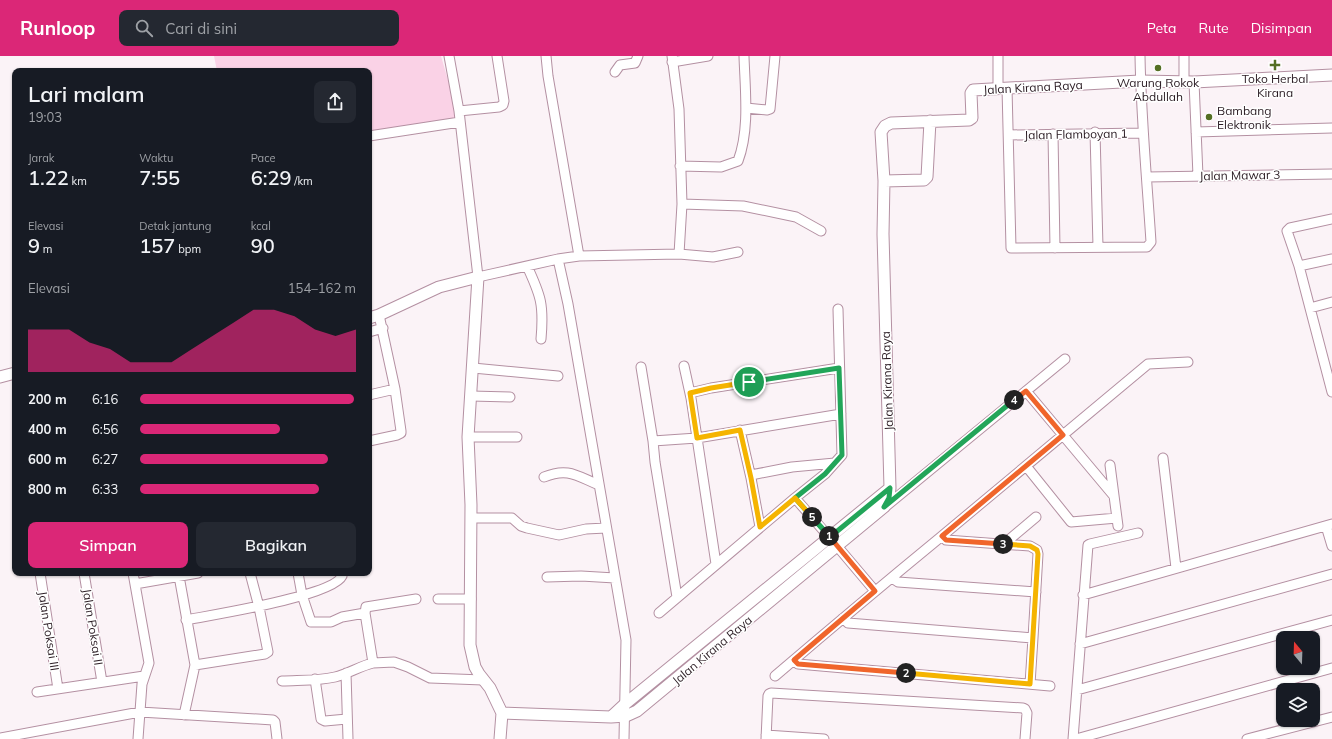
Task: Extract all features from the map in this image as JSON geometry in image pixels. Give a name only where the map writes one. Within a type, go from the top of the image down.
[{"type":"street","points":[[449,56],[459,111],[478,277],[468,437],[471,518],[470,645],[475,667],[490,688],[502,713],[500,739]]},
{"type":"street","points":[[459,111],[499,107],[503,104],[504,101],[497,56]]},
{"type":"street","points":[[546,56],[548,76],[579,256]]},
{"type":"street","points":[[615,72],[620,65],[635,62],[638,56]]},
{"type":"street","points":[[678,254],[682,204],[679,109],[672,59],[708,56]]},
{"type":"street","points":[[680,166],[721,167],[738,161],[742,148],[746,108],[744,56]]},
{"type":"street","points":[[746,108],[767,110],[770,108],[775,56]]},
{"type":"street","points":[[998,56],[1009,135],[1010,247],[1013,249],[1147,247],[1150,245],[1140,81],[1140,56]]},
{"type":"street","points":[[1184,56],[1196,132],[1198,176]]},
{"type":"street","name":"Jalan Kirana Raya","points":[[502,713],[611,717],[626,716],[637,711],[884,507],[889,498],[890,488],[883,234],[884,181],[881,132],[885,126],[891,123],[969,120],[972,118],[972,91],[1140,81],[1189,82],[1332,75]]},
{"type":"street","points":[[884,181],[924,180],[927,177],[930,121]]},
{"type":"street","points":[[372,136],[460,122]]},
{"type":"street","points":[[1196,132],[1332,128]]},
{"type":"street","points":[[1095,132],[1098,247]]},
{"type":"street","name":"Jalan Flamboyan 1","points":[[1009,135],[1095,132],[1143,133]]},
{"type":"street","points":[[1053,134],[1055,248]]},
{"type":"street","name":"Jalan Mawar 3","points":[[1147,177],[1332,174]]},
{"type":"street","points":[[682,204],[743,206],[796,217],[821,231]]},
{"type":"street","points":[[1332,219],[1290,228],[1287,231],[1299,266],[1332,392]]},
{"type":"street","points":[[372,440],[401,433],[395,389],[382,328],[374,317],[439,287],[558,259],[579,256],[678,254],[713,257],[738,252]]},
{"type":"street","points":[[558,259],[568,304],[626,640],[626,716],[624,739]]},
{"type":"street","points":[[1299,266],[1332,259]]},
{"type":"street","points":[[527,266],[538,289],[542,307],[543,318],[541,339]]},
{"type":"street","points":[[1310,308],[1332,302]]},
{"type":"street","points":[[659,613],[825,474],[841,457],[838,309]]},
{"type":"street","points":[[372,331],[382,328]]},
{"type":"street","points":[[884,507],[1065,359]]},
{"type":"street","points":[[775,676],[1148,364],[1188,362]]},
{"type":"street","points":[[684,366],[690,393],[716,564]]},
{"type":"street","points":[[642,367],[655,462],[677,597]]},
{"type":"street","points":[[473,368],[558,376]]},
{"type":"street","points":[[690,393],[711,388],[839,368]]},
{"type":"street","points":[[0,377],[12,374]]},
{"type":"street","points":[[372,394],[395,389]]},
{"type":"street","points":[[1026,391],[1114,496]]},
{"type":"street","points":[[471,396],[510,396]]},
{"type":"street","points":[[653,441],[697,438],[841,414]]},
{"type":"street","points":[[740,430],[751,475],[760,527]]},
{"type":"street","points":[[468,437],[517,437]]},
{"type":"street","points":[[1163,458],[1176,568]]},
{"type":"street","points":[[751,475],[792,467],[835,463]]},
{"type":"street","points":[[1026,466],[1071,522],[1117,522],[1110,466]]},
{"type":"street","points":[[544,477],[560,472],[568,472],[599,485]]},
{"type":"street","name":"Jalan Kirana Raya","points":[[611,717],[890,488]]},
{"type":"street","points":[[795,498],[875,591]]},
{"type":"street","points":[[1004,544],[1036,516]]},
{"type":"street","points":[[471,518],[512,518],[521,526],[559,535],[586,529],[606,528]]},
{"type":"street","points":[[1083,595],[1329,525],[1332,546]]},
{"type":"street","points":[[1018,532],[1030,546],[1037,550],[1038,554],[1030,684]]},
{"type":"street","points":[[1138,533],[1090,544],[1088,546],[1083,595],[1074,739],[1332,668]]},
{"type":"street","points":[[942,536],[946,540],[1030,546]]},
{"type":"street","points":[[1080,644],[1332,574]]},
{"type":"street","name":"Jalan Poksai III","points":[[40,576],[58,689]]},
{"type":"street","name":"Jalan Poksai II","points":[[84,576],[102,682]]},
{"type":"street","points":[[134,576],[149,663],[142,684],[138,739]]},
{"type":"street","points":[[135,584],[179,576],[195,665],[184,715]]},
{"type":"street","points":[[195,665],[267,653],[268,651],[259,607],[251,576]]},
{"type":"street","points":[[299,576],[302,595],[311,622],[331,622],[342,617],[365,613]]},
{"type":"street","points":[[186,620],[259,607],[324,589],[335,584],[341,579],[342,576]]},
{"type":"street","points":[[548,577],[581,576],[615,578]]},
{"type":"street","points":[[892,578],[898,582],[1036,592]]},
{"type":"street","points":[[373,663],[365,613],[367,606],[416,599]]},
{"type":"street","points":[[438,599],[471,599]]},
{"type":"street","points":[[843,618],[848,623],[1033,638]]},
{"type":"street","points":[[1077,690],[1332,620]]},
{"type":"street","points":[[794,660],[798,664],[1050,686]]},
{"type":"street","points":[[282,681],[337,677],[373,663],[394,662],[430,678],[483,680]]},
{"type":"street","points":[[346,673],[348,739]]},
{"type":"street","points":[[37,692],[144,676]]},
{"type":"street","points":[[315,679],[321,719],[347,718]]},
{"type":"street","points":[[824,739],[766,737],[769,694],[1023,708],[1028,713],[1025,739]]},
{"type":"street","points":[[0,738],[140,712],[273,720],[275,722],[277,739]]},
{"type":"street","points":[[1247,739],[1332,717]]},
{"type":"shaded area","points":[[214,56],[441,56],[460,122],[372,136],[372,68],[216,68]]},
{"type":"place","name":"Toko Herbal Kirana","points":[[1275,65]]},
{"type":"place","name":"Warung Rokok Abdullah","points":[[1158,68]]},
{"type":"place","name":"Bambang Elektronik","points":[[1209,117]]},
{"type":"route","points":[[749,382],[690,393],[697,438],[740,430],[760,527],[795,498],[830,537],[890,488],[889,498],[884,507],[1026,391],[1063,435],[942,536],[946,540],[1030,546],[1037,550],[1038,554],[1030,684],[798,664],[794,660],[875,591],[795,498],[825,474],[842,455],[839,368],[749,382]]}]
